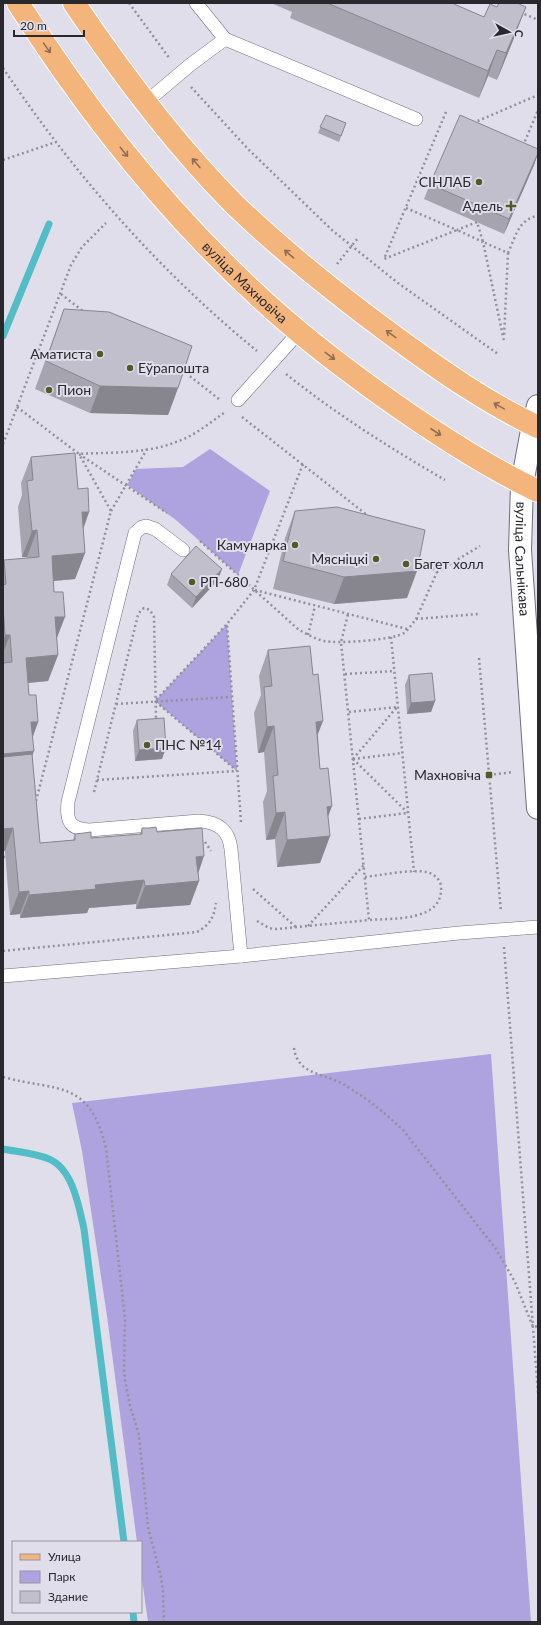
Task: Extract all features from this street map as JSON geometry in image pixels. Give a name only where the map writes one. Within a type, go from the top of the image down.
[{"type":"main road","name":"вуліца Махновіча","points":[[18,3],[42,41],[83,99],[143,176],[209,247],[260,297],[299,332],[363,382],[415,418],[479,459],[530,488]]},
{"type":"main road","points":[[74,3],[145,102],[174,138],[235,204],[266,234],[322,282],[388,333],[450,376],[480,395],[536,419]]},
{"type":"street","name":"вуліца Сальнікава","points":[[536,419],[530,488],[520,550],[538,808]]},
{"type":"lane","points":[[196,3],[225,39],[416,119]]},
{"type":"lane","points":[[145,102],[225,39]]},
{"type":"lane","points":[[233,406],[299,332]]},
{"type":"lane","points":[[183,550],[151,527],[142,527],[135,533],[68,802],[67,815],[72,826],[83,830],[198,821],[212,823],[223,829],[227,835],[231,849],[241,956]]},
{"type":"lane","points":[[3,976],[241,956],[502,929],[538,927]]},
{"type":"path","points":[[129,3],[180,73],[204,101],[249,150],[299,200],[352,247],[414,295],[498,354]]},
{"type":"path","points":[[518,11],[538,20]]},
{"type":"path","points":[[3,68],[56,142],[112,211],[141,243],[216,316],[271,362],[328,406],[380,442],[445,480]]},
{"type":"path","points":[[473,123],[538,95]]},
{"type":"path","points":[[523,146],[538,110]]},
{"type":"path","points":[[446,112],[384,259],[477,222],[483,242],[504,341],[508,253],[523,223],[530,218],[538,216]]},
{"type":"path","points":[[3,160],[56,142]]},
{"type":"path","points":[[406,208],[508,253]]},
{"type":"path","points":[[3,444],[71,265],[86,243],[106,224]]},
{"type":"path","points":[[322,282],[358,238]]},
{"type":"path","points":[[61,294],[84,312]]},
{"type":"path","points":[[175,367],[182,370],[233,406],[370,518]]},
{"type":"path","points":[[79,454],[147,449],[163,446],[190,435],[233,406]]},
{"type":"path","points":[[17,407],[79,454],[127,485],[170,516]]},
{"type":"path","points":[[37,806],[36,798],[111,511],[147,449]]},
{"type":"path","points":[[79,454],[111,511]]},
{"type":"path","points":[[155,701],[227,624],[254,590],[303,464]]},
{"type":"path","points":[[199,541],[290,623],[308,635],[325,641],[341,642],[398,636],[408,630],[416,619],[437,572],[480,546]]},
{"type":"path","points":[[413,552],[437,572]]},
{"type":"path","points":[[254,590],[408,630]]},
{"type":"path","points":[[308,635],[315,606]]},
{"type":"path","points":[[94,792],[138,615],[144,608],[150,610],[154,616],[155,701],[157,727]]},
{"type":"path","points":[[348,614],[341,642],[369,920]]},
{"type":"path","points":[[416,619],[478,614]]},
{"type":"path","points":[[227,624],[241,826]]},
{"type":"path","points":[[391,637],[414,872]]},
{"type":"path","points":[[479,658],[502,929],[538,1393]]},
{"type":"path","points":[[345,674],[395,671]]},
{"type":"path","points":[[116,704],[231,697]]},
{"type":"path","points":[[155,701],[237,771]]},
{"type":"path","points":[[349,712],[398,707]]},
{"type":"path","points":[[353,759],[398,707]]},
{"type":"path","points":[[353,759],[402,753]]},
{"type":"path","points":[[353,759],[408,813]]},
{"type":"path","points":[[97,780],[237,771]]},
{"type":"path","points":[[359,819],[408,813]]},
{"type":"path","points":[[201,840],[209,845],[212,854]]},
{"type":"path","points":[[308,927],[364,864]]},
{"type":"path","points":[[255,919],[261,925],[277,930],[420,915],[434,908],[441,896],[441,884],[438,878],[428,872],[365,877]]},
{"type":"path","points":[[252,887],[298,928]]},
{"type":"path","points":[[3,951],[197,932],[210,923],[216,904],[215,897]]},
{"type":"path","points":[[294,1048],[297,1058],[305,1067],[339,1082],[364,1097],[390,1117],[403,1130],[496,1249],[515,1282],[533,1327]]},
{"type":"path","points":[[3,1077],[67,1090],[88,1106],[96,1116],[102,1130],[106,1148],[126,1319],[124,1369],[125,1385],[139,1435],[148,1527],[162,1577],[164,1591],[164,1622]]},
{"type":"path","points":[[533,1327],[538,1326]]},
{"type":"green space","points":[[210,449],[270,491],[238,575],[176,520],[127,485],[136,469],[183,467]]},
{"type":"green space","points":[[227,624],[237,771],[155,701]]},
{"type":"green space","points":[[491,1054],[531,1622],[148,1622],[142,1579],[142,1541],[137,1541],[107,1316],[82,1151],[72,1103]]},
{"type":"building","points":[[327,3],[454,3],[484,17],[490,4],[497,7],[499,3],[517,3],[526,7],[506,53],[497,50],[488,71]]},
{"type":"building","points":[[326,115],[346,123],[341,136],[320,127]]},
{"type":"building","name":"СІНЛАБ","points":[[460,115],[538,149],[538,153],[509,219],[430,184]]},
{"type":"building","points":[[64,309],[109,312],[192,346],[178,388],[100,386],[46,361]]},
{"type":"building","points":[[75,453],[78,489],[88,488],[89,512],[82,512],[85,553],[52,556],[54,592],[63,592],[65,617],[55,617],[58,655],[26,658],[29,695],[36,695],[38,722],[31,722],[34,751],[3,754],[3,663],[12,662],[10,635],[5,635],[3,585],[6,584],[4,560],[39,557],[37,530],[32,531],[27,481],[33,480],[31,457]]},
{"type":"building","points":[[337,507],[425,530],[417,571],[344,577],[283,561],[295,511]]},
{"type":"building","name":"РП-680","points":[[196,546],[222,569],[196,597],[171,574]]},
{"type":"building","points":[[310,646],[313,675],[318,674],[323,721],[316,722],[320,769],[328,768],[332,806],[327,807],[330,836],[287,840],[285,812],[276,813],[273,776],[278,775],[274,726],[267,727],[264,687],[272,686],[268,650]]},
{"type":"building","points":[[432,673],[435,701],[411,703],[409,675]]},
{"type":"building","points":[[164,718],[166,748],[139,750],[137,720]]},
{"type":"building","points":[[32,754],[40,843],[75,840],[75,834],[91,832],[91,838],[142,834],[142,828],[156,827],[157,832],[202,828],[204,856],[196,857],[199,881],[145,886],[144,880],[95,885],[96,889],[29,895],[29,891],[19,892],[13,828],[3,829],[3,757]]},
{"type":"waterway","points":[[3,336],[49,224]]},
{"type":"waterway","points":[[3,1149],[38,1155],[49,1159],[64,1171],[74,1190],[84,1229],[124,1541]]},
{"type":"waterway","points":[[133,1613],[134,1622]]},
{"type":"place","name":"СІНЛАБ","points":[[479,182]]},
{"type":"place","name":"Адель","points":[[511,206]]},
{"type":"place","name":"Аматиста","points":[[100,354]]},
{"type":"place","name":"Еўрапошта","points":[[130,368]]},
{"type":"place","name":"Пион","points":[[49,390]]},
{"type":"place","name":"Камунарка","points":[[295,545]]},
{"type":"place","name":"Мясніцкі","points":[[376,559]]},
{"type":"place","name":"Багет холл","points":[[406,564]]},
{"type":"place","name":"РП-680","points":[[192,582]]},
{"type":"place","name":"ПНС №14","points":[[147,745]]},
{"type":"place","name":"Махновіча","points":[[489,775]]}]
